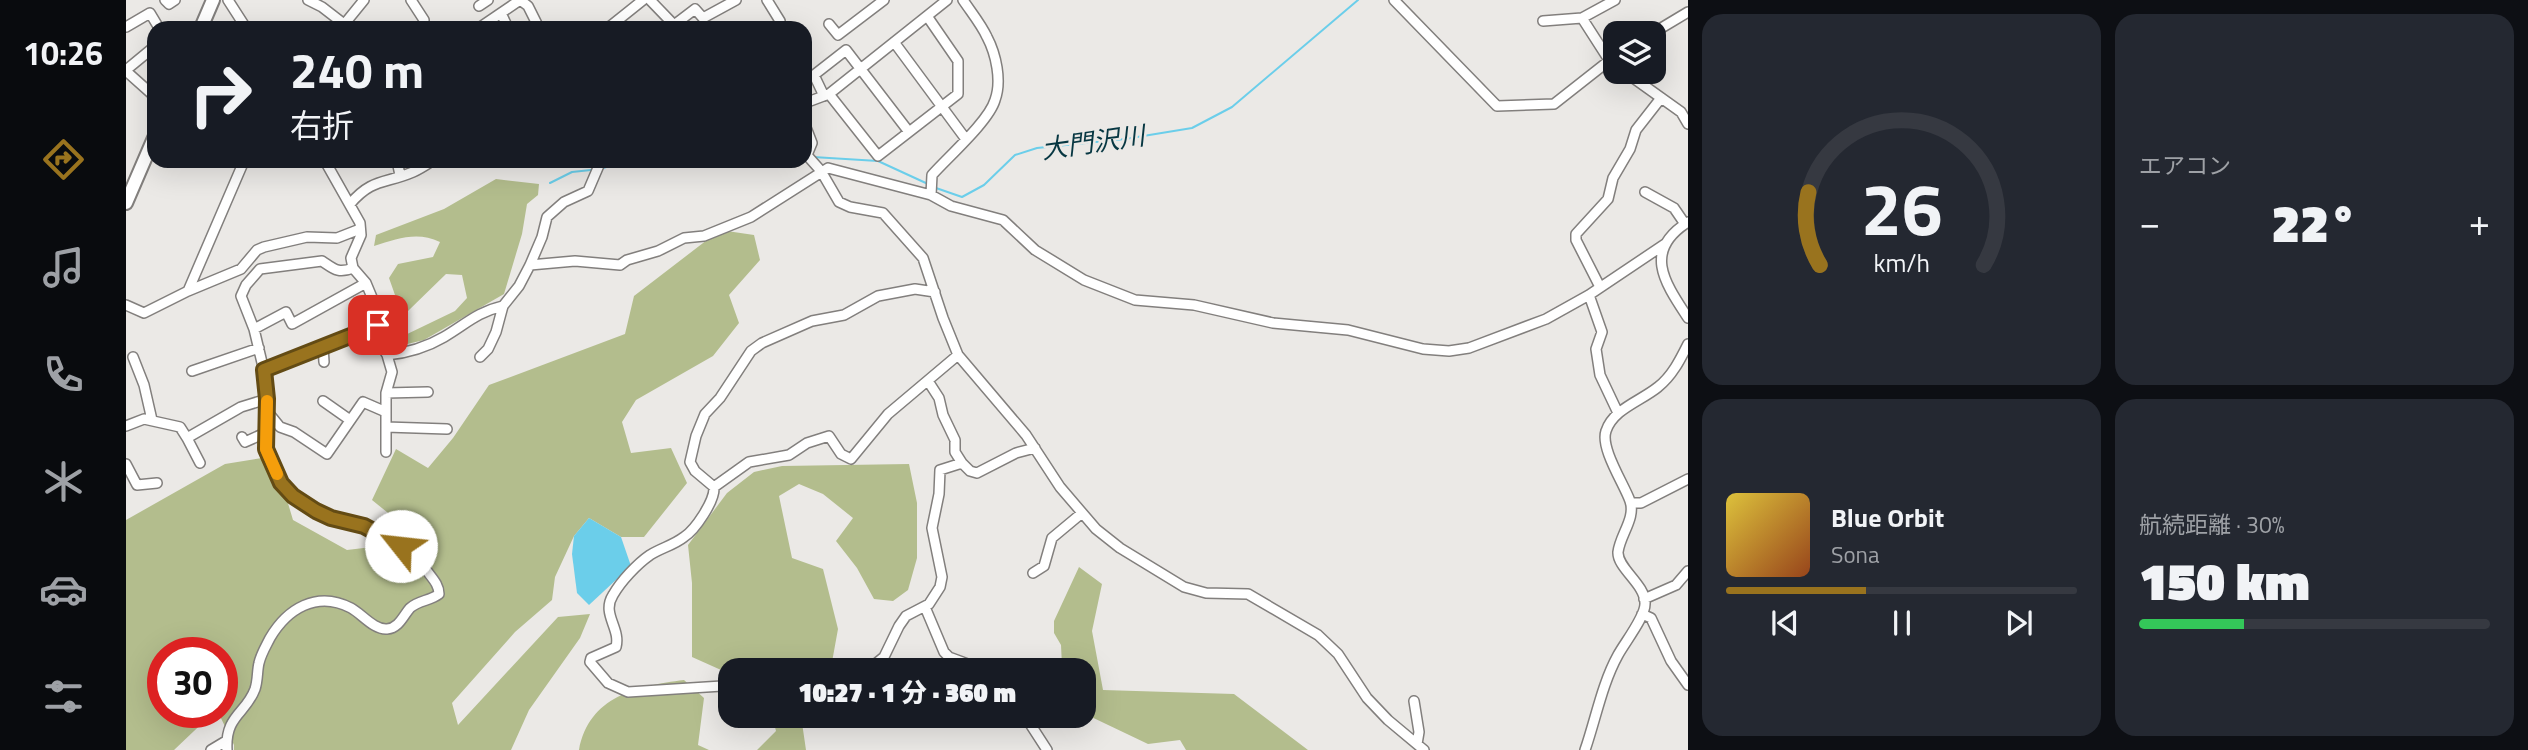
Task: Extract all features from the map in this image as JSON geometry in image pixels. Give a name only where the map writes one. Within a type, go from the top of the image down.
[{"type":"highway","points":[[204,21],[214,0]]},
{"type":"highway","points":[[126,203],[147,154]]},
{"type":"street","points":[[164,0],[169,4],[175,0]]},
{"type":"street","points":[[228,0],[242,21]]},
{"type":"street","points":[[308,0],[322,7],[337,21]]},
{"type":"street","points":[[346,21],[364,0]]},
{"type":"street","points":[[411,0],[424,20]]},
{"type":"street","points":[[479,6],[488,0]]},
{"type":"street","points":[[489,21],[520,0],[528,6],[536,21]]},
{"type":"street","points":[[617,21],[643,0]]},
{"type":"street","points":[[650,0],[670,21]]},
{"type":"street","points":[[681,21],[695,9],[703,18],[736,0]]},
{"type":"street","points":[[767,0],[780,21]]},
{"type":"street","points":[[829,24],[838,35],[884,0]]},
{"type":"street","points":[[812,100],[827,95],[947,0]]},
{"type":"street","points":[[931,187],[932,174],[986,116],[995,102],[998,88],[997,69],[988,37],[963,0]]},
{"type":"street","points":[[1394,0],[1497,106],[1553,104],[1603,67]]},
{"type":"street","points":[[1543,21],[1582,18],[1615,0]]},
{"type":"street","points":[[1666,25],[1688,12]]},
{"type":"street","points":[[126,27],[150,13],[155,21]]},
{"type":"street","points":[[501,13],[505,21]]},
{"type":"street","points":[[909,132],[846,50],[814,75],[827,95],[878,156],[942,107],[958,94],[958,61],[927,16]]},
{"type":"street","points":[[1582,18],[1603,46]]},
{"type":"street","points":[[894,43],[965,138]]},
{"type":"street","points":[[147,53],[126,70],[147,90]]},
{"type":"street","points":[[1642,84],[1681,112],[1688,124]]},
{"type":"street","points":[[1600,287],[1576,234],[1608,199],[1613,178],[1630,149],[1636,130],[1661,97]]},
{"type":"street","points":[[812,161],[839,202],[850,207],[883,213],[923,258],[958,355],[1035,448],[1060,487],[1096,529],[1120,548],[1184,587],[1206,593],[1248,594],[1318,635],[1338,654],[1367,698],[1421,747]]},
{"type":"street","points":[[188,291],[241,168]]},
{"type":"street","points":[[332,168],[360,223],[361,235],[351,258],[352,268],[366,283],[376,307],[381,345],[392,372],[386,393],[386,452]]},
{"type":"street","points":[[399,168],[401,175]]},
{"type":"street","points":[[349,204],[362,190],[419,168]]},
{"type":"street","points":[[480,358],[496,332],[503,306],[519,286],[530,265],[547,217],[564,202],[588,191],[600,168]]},
{"type":"street","points":[[530,265],[575,261],[620,265],[684,238],[704,236],[740,222],[828,168],[931,187],[951,206],[1003,220],[1035,250],[1074,274],[1135,300],[1194,305],[1273,323],[1348,330],[1423,349],[1449,351],[1469,348],[1546,319],[1589,295],[1665,244],[1671,235],[1687,223],[1674,208],[1646,192]]},
{"type":"street","points":[[126,305],[144,313],[188,291],[233,274],[241,269],[257,250],[264,247],[307,237],[337,238],[360,229]]},
{"type":"street","points":[[1665,244],[1661,266],[1666,285],[1688,318]]},
{"type":"street","points":[[251,258],[260,269]]},
{"type":"street","points":[[211,750],[226,746],[235,715],[253,695],[257,685],[259,662],[264,650],[278,625],[293,610],[313,602],[335,603],[347,606],[379,628],[391,629],[398,625],[416,603],[436,597],[440,591],[419,560],[401,546],[364,526],[324,515],[293,496],[281,483],[266,449],[267,399],[264,370],[254,329],[241,296],[246,285],[260,269],[322,261],[331,269],[343,272],[352,268]]},
{"type":"street","points":[[254,329],[286,312],[292,324],[366,283]]},
{"type":"street","points":[[718,686],[628,692],[608,683],[590,663],[591,657],[616,647],[618,639],[609,617],[608,605],[613,594],[643,561],[688,535],[710,504],[714,487],[695,471],[690,462],[695,436],[705,414],[720,398],[751,351],[762,343],[812,321],[844,315],[878,296],[915,289],[936,292]]},
{"type":"street","points":[[1589,295],[1602,332],[1596,349],[1600,375],[1618,414]]},
{"type":"street","points":[[387,355],[416,349],[445,336],[486,310],[503,306]]},
{"type":"street","points":[[264,370],[378,325]]},
{"type":"street","points":[[1585,750],[1613,664],[1642,614],[1644,599],[1618,553],[1631,514],[1631,503],[1606,446],[1605,436],[1612,420],[1618,414],[1663,383],[1688,344]]},
{"type":"street","points":[[323,346],[324,362]]},
{"type":"street","points":[[192,371],[259,348]]},
{"type":"street","points":[[714,487],[750,462],[789,455],[807,443],[829,436],[841,454],[851,459],[888,414],[958,355]]},
{"type":"street","points":[[132,357],[144,385],[152,421]]},
{"type":"street","points":[[928,382],[939,398],[943,415],[955,440],[955,452],[970,471],[977,473],[1016,453],[1035,448]]},
{"type":"street","points":[[386,393],[428,392]]},
{"type":"street","points":[[187,438],[241,407],[267,399]]},
{"type":"street","points":[[323,401],[350,420]]},
{"type":"street","points":[[267,411],[280,428],[294,432],[327,454],[363,402],[386,412]]},
{"type":"street","points":[[126,426],[144,419],[180,428],[200,463]]},
{"type":"street","points":[[386,427],[447,429]]},
{"type":"street","points":[[242,438],[245,442],[265,433]]},
{"type":"street","points":[[883,658],[906,616],[925,607],[940,587],[943,577],[932,528],[939,494],[940,470],[962,463]]},
{"type":"street","points":[[126,464],[138,485],[157,482]]},
{"type":"street","points":[[1631,503],[1641,502],[1688,479]]},
{"type":"street","points":[[1033,573],[1044,566],[1052,538],[1082,513]]},
{"type":"street","points":[[1644,599],[1676,585],[1688,570]]},
{"type":"street","points":[[925,607],[944,652],[952,658]]},
{"type":"street","points":[[1642,614],[1651,618],[1671,661],[1688,685]]},
{"type":"street","points":[[1414,701],[1421,747]]},
{"type":"street","points":[[1033,728],[1047,750]]},
{"type":"green space","points":[[496,179],[539,184],[538,195],[527,204],[522,234],[504,294],[424,340],[399,346],[390,342],[386,329],[401,337],[455,311],[467,298],[462,275],[446,274],[408,311],[391,311],[395,295],[389,278],[398,264],[433,257],[440,242],[415,237],[374,246],[376,235],[444,209]]},
{"type":"green space","points":[[720,230],[754,235],[760,260],[729,295],[739,323],[713,356],[636,400],[622,422],[631,453],[671,448],[687,483],[644,537],[621,537],[589,518],[574,536],[555,577],[552,600],[515,632],[452,703],[458,725],[558,617],[590,614],[580,638],[529,710],[511,750],[234,750],[226,728],[238,728],[238,637],[147,637],[147,728],[197,728],[174,750],[126,750],[126,520],[225,464],[262,458],[287,500],[293,520],[347,550],[372,547],[401,533],[398,521],[372,500],[396,449],[428,468],[453,438],[489,385],[625,334],[634,296]]},
{"type":"green space","points":[[909,464],[917,503],[917,558],[908,590],[893,601],[874,599],[857,568],[836,541],[853,518],[823,494],[799,484],[779,496],[792,558],[823,569],[838,629],[833,658],[718,658],[718,669],[692,657],[692,583],[688,545],[727,493],[754,472],[782,466]]},
{"type":"green space","points":[[1079,567],[1102,584],[1092,631],[1103,690],[1234,694],[1308,750],[1186,750],[1180,740],[1148,744],[1096,719],[1096,658],[1062,658],[1061,645],[1054,633],[1054,621]]},
{"type":"green space","points":[[684,680],[704,698],[698,745],[709,750],[579,750],[584,732],[604,706],[633,691]]},
{"type":"green space","points":[[775,728],[803,728],[806,750],[757,750],[776,731]]},
{"type":"water","points":[[589,518],[621,537],[631,566],[589,605],[577,593],[572,554],[574,536]]},
{"type":"waterway","name":"大門沢川","points":[[936,188],[962,197],[984,185],[1015,155],[1037,148],[1125,139],[1192,128],[1232,107],[1358,0]]},
{"type":"waterway","name":"大門沢川","points":[[813,157],[878,161],[928,184]]},
{"type":"waterway","name":"大門沢川","points":[[550,183],[572,172],[591,170]]},
{"type":"slow traffic","points":[[267,401],[266,449],[277,474]]},
{"type":"route","points":[[378,325],[264,370],[267,399],[266,449],[281,483],[293,496],[331,518],[364,526],[401,546]]}]
